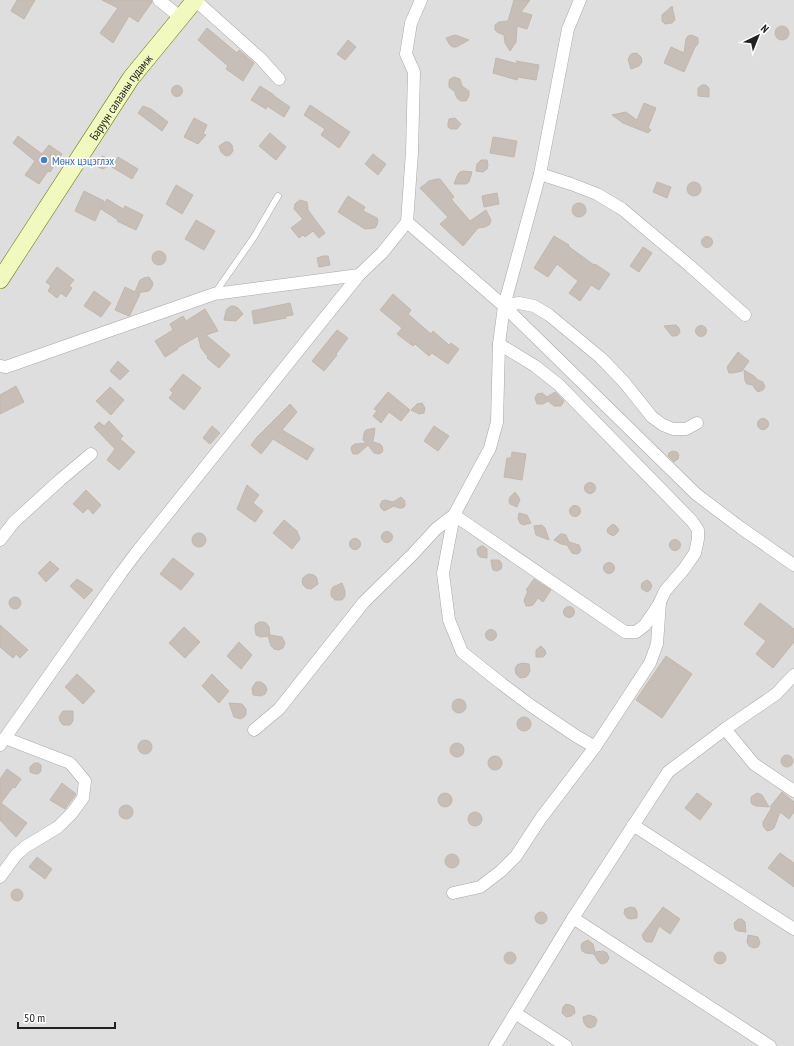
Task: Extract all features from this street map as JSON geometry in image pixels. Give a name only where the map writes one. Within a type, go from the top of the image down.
[{"type":"main road","name":"Баруун салааны гудамж","points":[[0,280],[131,78],[195,0]]},
{"type":"street","points":[[159,0],[180,17]]},
{"type":"street","points":[[195,0],[261,59],[279,79]]},
{"type":"street","points":[[0,877],[16,855],[25,846],[58,827],[72,813],[84,798],[85,781],[70,763],[3,741],[128,562],[359,275],[382,253],[407,222],[412,152],[414,72],[406,54],[411,23],[421,0]]},
{"type":"street","points":[[580,0],[568,29],[540,174],[504,306],[499,344],[497,422],[490,448],[454,516],[443,573],[449,620],[462,652],[530,705],[595,747]]},
{"type":"street","points":[[540,174],[597,194],[622,209],[690,266],[745,315]]},
{"type":"street","points":[[407,222],[504,306],[696,494],[794,565]]},
{"type":"street","points":[[0,366],[6,367],[214,294],[359,275]]},
{"type":"street","points":[[504,306],[519,303],[534,306],[549,314],[601,358],[624,382],[652,417],[663,425],[673,429],[686,429],[697,423]]},
{"type":"street","points":[[454,516],[625,632],[636,632],[645,625],[660,602],[665,591],[684,569],[695,553],[698,530],[692,521],[559,385],[535,366],[499,344]]},
{"type":"street","points":[[0,540],[14,522],[91,454]]},
{"type":"street","points":[[254,730],[279,709],[364,602],[436,529],[454,516]]},
{"type":"street","points":[[453,893],[480,887],[501,871],[516,856],[541,818],[595,747],[650,663],[657,644],[660,602]]},
{"type":"street","points":[[495,1046],[573,918],[668,772],[725,729],[776,694],[794,675]]},
{"type":"street","points":[[725,729],[754,764],[794,791]]},
{"type":"street","points":[[633,826],[794,929]]},
{"type":"street","points":[[573,918],[770,1046]]},
{"type":"street","points":[[515,1013],[566,1046]]},
{"type":"lane","points":[[214,294],[254,237],[278,196]]},
{"type":"shaded area","points":[[0,0],[794,0],[794,1046],[0,1046]]},
{"type":"building","points":[[17,0],[35,0],[24,19],[11,11]]},
{"type":"building","points":[[102,0],[152,0],[152,2],[138,22],[129,16],[113,43],[100,33],[118,8]]},
{"type":"building","points":[[514,0],[530,0],[521,12],[532,15],[527,29],[517,26],[516,42],[510,51],[505,43],[504,35],[495,30],[495,25],[499,22],[508,21]]},
{"type":"building","points":[[672,6],[675,20],[672,23],[665,24],[662,21],[662,15]]},
{"type":"building","points":[[782,26],[787,28],[789,33],[787,38],[782,40],[777,38],[775,33],[777,28]]},
{"type":"building","points":[[207,28],[237,53],[239,50],[254,63],[243,81],[226,69],[228,66],[198,40]]},
{"type":"building","points":[[455,35],[469,40],[456,47],[453,47],[446,38]]},
{"type":"building","points":[[692,35],[698,38],[698,44],[695,47],[684,72],[664,63],[671,47],[684,53],[686,39],[688,36]]},
{"type":"building","points":[[348,40],[356,47],[345,60],[337,54]]},
{"type":"building","points":[[636,53],[641,57],[642,62],[639,66],[631,69],[628,59],[631,54]]},
{"type":"building","points":[[496,58],[518,64],[516,61],[539,65],[536,80],[518,77],[517,80],[493,73]]},
{"type":"building","points":[[454,77],[460,79],[462,86],[469,91],[469,96],[466,101],[461,101],[458,99],[455,92],[449,87],[450,79]]},
{"type":"building","points":[[177,85],[181,87],[183,91],[181,95],[177,97],[173,95],[171,91],[173,87]]},
{"type":"building","points":[[702,85],[706,85],[709,88],[709,97],[698,96],[698,88]]},
{"type":"building","points":[[260,86],[290,107],[284,117],[267,106],[266,109],[251,100]]},
{"type":"building","points":[[644,103],[656,108],[648,128],[651,130],[648,133],[623,123],[612,115],[626,112],[637,120]]},
{"type":"building","points":[[310,105],[350,132],[339,148],[321,135],[325,129],[304,115]]},
{"type":"building","points":[[143,106],[151,109],[168,122],[162,131],[138,113]]},
{"type":"building","points":[[194,118],[207,125],[203,134],[206,135],[198,144],[184,137]]},
{"type":"building","points":[[455,118],[461,124],[457,129],[451,129],[448,127],[449,119]]},
{"type":"building","points":[[270,133],[286,147],[276,160],[259,146]]},
{"type":"building","points":[[18,136],[42,154],[49,145],[62,154],[50,172],[48,171],[39,184],[25,175],[35,161],[13,143]]},
{"type":"building","points":[[493,137],[517,141],[514,157],[490,153]]},
{"type":"building","points":[[225,142],[229,142],[232,145],[233,151],[230,155],[226,156],[221,152],[219,146]]},
{"type":"building","points":[[373,154],[386,164],[378,175],[365,164]]},
{"type":"building","points":[[103,156],[114,162],[103,169],[98,167],[96,163],[98,159]]},
{"type":"building","points":[[118,157],[138,169],[132,179],[112,167]]},
{"type":"building","points":[[481,160],[487,160],[488,165],[487,169],[483,172],[476,171],[477,164]]},
{"type":"building","points":[[463,171],[472,172],[469,182],[466,184],[454,184],[458,174]]},
{"type":"building","points":[[440,179],[454,197],[451,199],[470,221],[486,210],[490,218],[491,221],[489,225],[478,228],[463,246],[440,224],[448,217],[420,188],[429,181]]},
{"type":"building","points":[[657,182],[671,187],[667,198],[653,192]]},
{"type":"building","points":[[694,182],[699,184],[701,189],[699,194],[694,196],[689,194],[687,189],[689,184]]},
{"type":"building","points":[[176,185],[193,195],[182,214],[166,204]]},
{"type":"building","points":[[84,191],[104,201],[95,221],[75,211]]},
{"type":"building","points":[[497,193],[499,204],[484,207],[482,196]]},
{"type":"building","points":[[348,196],[365,207],[363,211],[377,218],[377,225],[375,228],[365,229],[338,212]]},
{"type":"building","points":[[107,199],[123,209],[125,206],[143,215],[136,230],[117,221],[118,220],[101,209]]},
{"type":"building","points":[[300,200],[307,202],[308,210],[325,233],[319,238],[313,231],[305,237],[303,235],[299,238],[291,228],[303,219],[294,209],[295,204]]},
{"type":"building","points":[[579,203],[584,205],[586,210],[584,215],[579,217],[574,215],[572,210],[574,205]]},
{"type":"building","points":[[196,220],[215,231],[204,250],[185,239]]},
{"type":"building","points":[[554,236],[569,245],[568,246],[594,265],[595,264],[610,274],[599,290],[591,285],[580,301],[569,293],[578,281],[557,264],[548,277],[534,268]]},
{"type":"building","points":[[707,236],[711,238],[713,242],[711,246],[707,248],[703,246],[701,242],[703,238]]},
{"type":"building","points":[[643,247],[652,253],[639,272],[630,266]]},
{"type":"building","points":[[156,251],[162,251],[166,255],[166,261],[162,265],[156,265],[152,261],[152,255]]},
{"type":"building","points":[[328,256],[330,265],[319,267],[317,258]]},
{"type":"building","points":[[57,267],[74,280],[69,286],[72,288],[66,297],[61,293],[57,298],[48,291],[51,286],[46,282]]},
{"type":"building","points":[[149,277],[153,283],[152,287],[149,291],[137,293],[140,294],[129,316],[115,310],[125,287],[135,292],[140,280]]},
{"type":"building","points":[[94,291],[111,303],[101,317],[84,306]]},
{"type":"building","points":[[393,294],[411,310],[408,314],[431,334],[433,331],[449,345],[451,343],[459,349],[448,364],[432,353],[429,356],[415,344],[413,346],[397,334],[402,328],[380,310]]},
{"type":"building","points":[[290,303],[293,315],[286,316],[286,318],[254,324],[252,311]]},
{"type":"building","points":[[231,306],[238,308],[243,314],[236,321],[224,320],[227,309]]},
{"type":"building","points":[[205,309],[218,331],[206,335],[230,355],[219,368],[207,358],[208,357],[201,348],[198,336],[165,357],[155,341],[173,330],[170,324],[183,316],[186,321]]},
{"type":"building","points":[[676,325],[680,332],[675,336],[672,336],[664,326]]},
{"type":"building","points":[[699,326],[703,326],[705,327],[705,335],[699,336],[696,333],[696,329]]},
{"type":"building","points":[[337,330],[348,338],[324,371],[312,361]]},
{"type":"building","points":[[738,352],[749,361],[742,371],[729,373],[727,367]]},
{"type":"building","points":[[118,361],[129,371],[120,380],[110,371]]},
{"type":"building","points":[[744,370],[763,382],[765,387],[763,390],[758,392],[753,385],[747,384],[745,381]]},
{"type":"building","points":[[183,374],[201,388],[184,410],[169,398],[173,393],[170,390]]},
{"type":"building","points":[[16,386],[24,402],[0,414],[0,395]]},
{"type":"building","points":[[110,387],[124,400],[111,415],[96,401]]},
{"type":"building","points":[[388,392],[410,410],[401,421],[389,412],[381,423],[373,416],[377,411],[374,409]]},
{"type":"building","points":[[555,392],[564,401],[561,406],[554,406],[548,401],[543,404],[537,404],[535,398],[537,394],[542,393],[547,397]]},
{"type":"building","points":[[422,403],[425,408],[424,413],[419,414],[411,410],[417,404]]},
{"type":"building","points":[[290,404],[297,412],[282,430],[314,449],[307,460],[273,439],[261,454],[251,445]]},
{"type":"building","points":[[761,419],[765,419],[767,420],[767,428],[761,429],[758,426],[758,422]]},
{"type":"building","points":[[109,421],[123,436],[120,439],[135,452],[119,470],[107,460],[115,449],[94,427],[99,422],[104,426]]},
{"type":"building","points":[[212,426],[220,433],[210,444],[203,438]]},
{"type":"building","points":[[434,426],[449,436],[438,451],[424,441]]},
{"type":"building","points":[[375,428],[373,442],[380,444],[383,451],[378,454],[374,453],[368,445],[358,454],[353,454],[351,449],[352,446],[355,444],[366,443],[363,440],[364,433],[366,430]]},
{"type":"building","points":[[672,451],[677,452],[679,455],[678,459],[674,462],[668,456]]},
{"type":"building","points":[[512,452],[526,454],[522,480],[504,477],[507,458],[511,458]]},
{"type":"building","points":[[588,483],[592,483],[594,484],[594,492],[588,493],[585,490],[585,486]]},
{"type":"building","points":[[247,485],[259,495],[253,503],[263,511],[255,522],[237,509]]},
{"type":"building","points":[[86,490],[101,505],[93,514],[88,508],[83,513],[73,504]]},
{"type":"building","points":[[515,492],[520,499],[517,507],[510,504],[509,501],[510,497]]},
{"type":"building","points":[[401,497],[405,501],[405,506],[403,508],[394,506],[384,511],[381,508],[380,505],[382,501],[385,500],[393,502]]},
{"type":"building","points":[[573,506],[577,506],[579,507],[579,515],[573,516],[570,513],[570,509]]},
{"type":"building","points":[[519,513],[527,515],[531,523],[523,525],[520,523],[518,519]]},
{"type":"building","points":[[284,520],[297,531],[300,539],[292,549],[273,533]]},
{"type":"building","points":[[613,524],[619,530],[613,536],[608,533],[607,530]]},
{"type":"building","points":[[542,525],[545,528],[549,540],[536,535],[534,526]]},
{"type":"building","points":[[385,532],[389,532],[391,533],[391,541],[385,542],[382,539],[382,535]]},
{"type":"building","points":[[196,533],[202,533],[206,537],[206,543],[202,547],[196,547],[192,543],[192,537]]},
{"type":"building","points":[[560,534],[566,535],[569,542],[579,545],[581,550],[579,553],[572,553],[567,545],[561,544],[554,540]]},
{"type":"building","points":[[353,539],[357,539],[359,540],[359,548],[353,549],[350,546],[350,542]]},
{"type":"building","points":[[673,540],[677,540],[679,541],[679,549],[673,550],[670,547],[670,543]]},
{"type":"building","points":[[481,546],[487,549],[487,558],[480,557],[478,555],[477,550]]},
{"type":"building","points":[[173,558],[194,574],[181,590],[160,574]]},
{"type":"building","points":[[491,560],[500,561],[502,564],[501,569],[497,571],[493,570]]},
{"type":"building","points":[[50,561],[59,569],[46,582],[38,573]]},
{"type":"building","points":[[607,563],[611,563],[613,564],[613,572],[607,573],[604,570],[604,566]]},
{"type":"building","points":[[309,574],[314,575],[317,578],[318,584],[311,589],[306,588],[302,582],[303,578]]},
{"type":"building","points":[[77,579],[93,590],[84,599],[70,586]]},
{"type":"building","points":[[534,579],[551,590],[543,602],[538,598],[533,605],[526,606],[524,600],[528,591],[526,590]]},
{"type":"building","points":[[647,580],[652,586],[647,592],[642,589],[641,586],[642,583]]},
{"type":"building","points":[[342,583],[345,596],[342,600],[335,600],[331,596],[331,590],[333,587]]},
{"type":"building","points":[[15,597],[19,599],[21,603],[19,607],[15,609],[11,607],[9,603],[11,599]]},
{"type":"building","points":[[760,603],[794,629],[794,642],[773,668],[756,654],[766,641],[744,624]]},
{"type":"building","points":[[567,607],[571,607],[573,608],[573,616],[567,617],[564,614],[564,610]]},
{"type":"building","points":[[259,622],[266,623],[269,627],[270,635],[282,637],[285,643],[283,648],[279,650],[274,649],[271,646],[268,636],[261,637],[256,635],[255,625]]},
{"type":"building","points":[[0,625],[28,650],[20,658],[16,654],[13,658],[0,647]]},
{"type":"building","points":[[184,627],[200,642],[185,658],[169,643]]},
{"type":"building","points":[[489,630],[493,630],[495,631],[495,639],[489,640],[486,637],[486,633]]},
{"type":"building","points":[[239,642],[252,655],[241,669],[227,656]]},
{"type":"building","points":[[541,646],[545,650],[546,654],[543,657],[536,657],[536,650]]},
{"type":"building","points":[[666,656],[692,674],[662,718],[636,700]]},
{"type":"building","points":[[522,663],[529,664],[530,671],[526,677],[521,678],[516,674],[515,669],[517,665]]},
{"type":"building","points":[[77,674],[95,691],[83,704],[65,687]]},
{"type":"building","points":[[212,674],[229,691],[219,703],[202,686]]},
{"type":"building","points":[[256,682],[261,682],[265,685],[267,690],[265,694],[261,696],[253,695],[252,688]]},
{"type":"building","points":[[456,699],[462,699],[466,703],[466,709],[462,713],[456,713],[452,709],[452,703]]},
{"type":"building","points":[[229,703],[242,704],[246,709],[245,716],[241,719],[234,717]]},
{"type":"building","points":[[63,711],[73,711],[73,721],[70,725],[63,725],[60,721],[59,717]]},
{"type":"building","points":[[521,717],[527,717],[531,721],[531,727],[527,731],[521,731],[517,727],[517,721]]},
{"type":"building","points":[[142,740],[148,740],[152,744],[152,750],[148,754],[142,754],[138,750],[138,744]]},
{"type":"building","points":[[454,743],[460,743],[464,747],[464,753],[460,757],[454,757],[450,753],[450,747]]},
{"type":"building","points":[[789,755],[792,756],[792,766],[785,767],[782,766],[781,759],[782,756]]},
{"type":"building","points":[[492,756],[498,756],[502,760],[502,766],[498,770],[492,770],[488,766],[488,760]]},
{"type":"building","points":[[34,763],[41,765],[41,771],[38,774],[30,772],[30,767]]},
{"type":"building","points":[[7,769],[21,779],[1,803],[27,823],[16,837],[0,820],[0,779]]},
{"type":"building","points":[[62,783],[76,794],[65,809],[50,800]]},
{"type":"building","points":[[782,792],[794,802],[794,812],[789,819],[780,812],[774,828],[767,831],[763,826],[763,822],[772,807],[770,807]]},
{"type":"building","points":[[442,793],[448,793],[452,797],[452,803],[448,807],[442,807],[438,803],[438,797]]},
{"type":"building","points":[[697,793],[712,804],[700,820],[685,808]]},
{"type":"building","points":[[757,793],[762,795],[769,807],[756,806],[752,804],[751,797]]},
{"type":"building","points":[[123,805],[129,805],[133,809],[133,815],[129,819],[123,819],[119,815],[119,809]]},
{"type":"building","points":[[472,812],[478,812],[482,816],[482,822],[478,826],[472,826],[468,822],[468,816]]},
{"type":"building","points":[[780,853],[794,863],[794,887],[768,868]]},
{"type":"building","points":[[449,854],[455,854],[459,858],[459,864],[455,868],[449,868],[445,864],[445,858]]},
{"type":"building","points":[[37,857],[52,869],[45,879],[29,867]]},
{"type":"building","points":[[19,889],[22,890],[22,900],[15,901],[12,900],[11,893],[12,890]]},
{"type":"building","points":[[631,907],[635,908],[637,918],[627,918],[624,913],[625,909]]},
{"type":"building","points":[[663,907],[680,919],[670,934],[659,926],[652,942],[647,942],[644,940],[642,935]]},
{"type":"building","points":[[539,912],[543,912],[547,918],[543,924],[539,924],[535,920],[535,916]]},
{"type":"building","points":[[738,919],[742,919],[745,922],[746,932],[735,929],[734,923]]},
{"type":"building","points":[[748,935],[758,937],[760,943],[758,947],[754,948],[749,946],[747,942]]},
{"type":"building","points":[[588,940],[593,944],[595,952],[603,951],[607,953],[609,958],[607,962],[603,964],[600,963],[594,954],[582,951],[582,943]]},
{"type":"building","points":[[508,952],[512,952],[516,958],[512,964],[508,964],[504,960],[504,956]]},
{"type":"building","points":[[718,952],[722,952],[726,958],[722,964],[718,964],[714,960],[714,956]]},
{"type":"building","points":[[566,1004],[574,1007],[575,1013],[566,1017],[562,1013],[563,1007]]},
{"type":"building","points":[[589,1015],[595,1017],[597,1020],[595,1026],[591,1028],[587,1027],[584,1023],[583,1017]]},
{"type":"place","name":"Мөнх цэцэглэх","points":[[44,160]]}]
